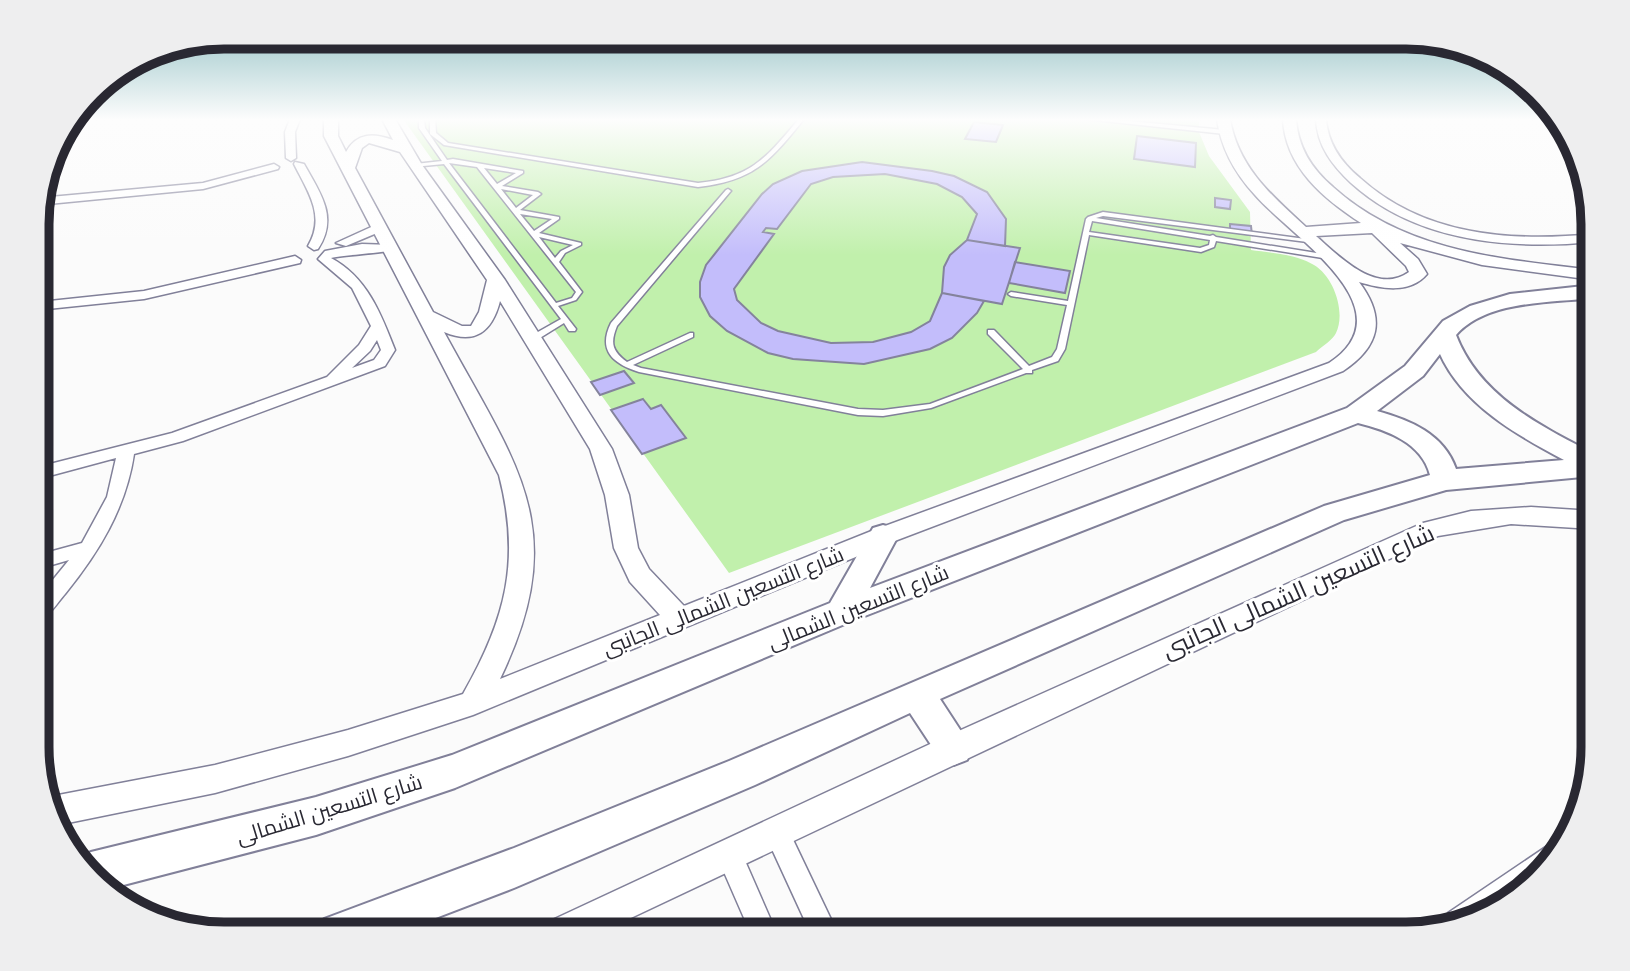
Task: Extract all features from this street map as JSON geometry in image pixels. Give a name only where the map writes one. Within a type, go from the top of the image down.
[{"type":"main road","name":"شارع التسعين الشمالى","points":[[99,870],[166,856],[316,816],[455,771],[841,612],[1356,414],[1414,371],[1451,326],[1478,311],[1510,301],[1581,292]]},
{"type":"main road","points":[[1444,333],[1456,363],[1474,384],[1540,436],[1581,459]]},
{"type":"main road","points":[[1356,414],[1378,419],[1419,438],[1444,466],[1446,480]]},
{"type":"main road","points":[[373,922],[633,819],[1334,513],[1446,480],[1581,467]]},
{"type":"main road","points":[[841,612],[883,536]]},
{"type":"main road","points":[[916,694],[954,748]]},
{"type":"street","points":[[50,201],[204,186],[274,167],[275,164]]},
{"type":"street","points":[[49,470],[127,452],[317,388],[369,369],[386,356],[388,350],[365,295],[355,280],[323,251],[321,236],[325,218],[297,164]]},
{"type":"street","points":[[347,164],[510,475],[520,502],[523,544],[518,597],[501,653],[473,703]]},
{"type":"street","points":[[1239,164],[1246,175],[1307,237],[1344,270],[1389,283],[1413,279],[1418,274],[1412,261],[1393,248],[1376,228]]},
{"type":"street","points":[[1306,164],[1313,177],[1345,209],[1376,228],[1459,255],[1581,273]]},
{"type":"street","points":[[1339,164],[1371,197],[1408,218],[1454,230],[1513,239],[1547,242],[1581,239]]},
{"type":"street","points":[[415,166],[496,280],[601,449],[617,495],[626,548],[639,575],[682,619]]},
{"type":"street","points":[[49,305],[144,295],[295,260],[310,263],[323,251],[380,227]]},
{"type":"street","points":[[1307,237],[1376,228]]},
{"type":"street","points":[[323,251],[392,249]]},
{"type":"street","name":"شارع التسعين الشمالى الجانبى","points":[[61,810],[215,779],[348,743],[473,703],[883,536],[1336,367],[1358,352],[1367,332],[1356,288],[1344,270]]},
{"type":"street","points":[[428,316],[455,332],[476,330],[488,319],[496,280]]},
{"type":"street","points":[[317,388],[349,364],[365,348],[379,327]]},
{"type":"street","points":[[365,348],[388,350]]},
{"type":"street","points":[[349,364],[369,369]]},
{"type":"street","points":[[49,598],[106,523],[118,494],[127,452]]},
{"type":"street","name":"شارع التسعين الشمالى الجانبى","points":[[586,922],[954,748],[1431,529],[1492,515],[1528,514],[1581,519]]},
{"type":"street","points":[[49,559],[88,548]]},
{"type":"street","points":[[777,834],[819,922]]},
{"type":"street","points":[[730,856],[759,922]]},
{"type":"street","points":[[1480,906],[1531,870]]},
{"type":"lane","points":[[415,166],[425,164]]},
{"type":"lane","points":[[449,164],[572,329]]},
{"type":"lane","points":[[474,164],[521,172],[497,187]]},
{"type":"lane","points":[[571,164],[698,185],[722,183],[763,164]]},
{"type":"lane","points":[[480,165],[579,294],[570,301],[555,305]]},
{"type":"lane","points":[[497,187],[538,194],[515,211]]},
{"type":"lane","points":[[728,191],[614,325],[608,335],[608,346],[614,356],[625,365],[833,408],[883,413],[931,406],[1049,363],[1059,355],[1089,219]]},
{"type":"lane","points":[[515,211],[557,218],[534,234]]},
{"type":"lane","points":[[1089,219],[1103,214],[1251,236],[1307,237]]},
{"type":"lane","points":[[1089,219],[1331,257]]},
{"type":"lane","points":[[1086,233],[1202,250],[1212,246],[1213,237]]},
{"type":"lane","points":[[534,234],[579,244],[564,252],[555,262]]},
{"type":"lane","points":[[1012,294],[1071,304]]},
{"type":"lane","points":[[532,338],[565,320]]},
{"type":"lane","points":[[991,332],[1029,370]]},
{"type":"lane","points":[[625,365],[690,335]]},
{"type":"green space","points":[[436,164],[1215,164],[1250,212],[1251,250],[1299,258],[1314,265],[1332,286],[1339,305],[1339,325],[1335,336],[1316,352],[729,573]]},
{"type":"building","points":[[847,164],[880,164],[954,176],[987,192],[1006,219],[1005,246],[967,240],[977,214],[962,197],[937,184],[885,174],[833,177],[811,184],[777,229],[766,228],[763,232],[774,234],[734,289],[737,300],[761,323],[778,331],[831,343],[873,342],[911,332],[930,321],[942,293],[984,301],[977,313],[952,338],[930,349],[864,364],[793,359],[768,353],[727,331],[710,316],[700,297],[700,282],[706,265],[762,194],[773,184],[802,171]]},
{"type":"building","points":[[1215,198],[1231,200],[1230,209],[1215,207]]},
{"type":"building","points":[[1230,224],[1251,226],[1252,235],[1230,232]]},
{"type":"building","points":[[967,240],[1020,248],[1002,304],[942,293],[944,267],[950,255]]},
{"type":"building","points":[[1015,262],[1070,271],[1065,293],[1009,283]]},
{"type":"building","points":[[624,371],[634,383],[600,395],[591,382]]},
{"type":"building","points":[[643,399],[651,409],[661,405],[686,438],[642,454],[611,410]]}]
